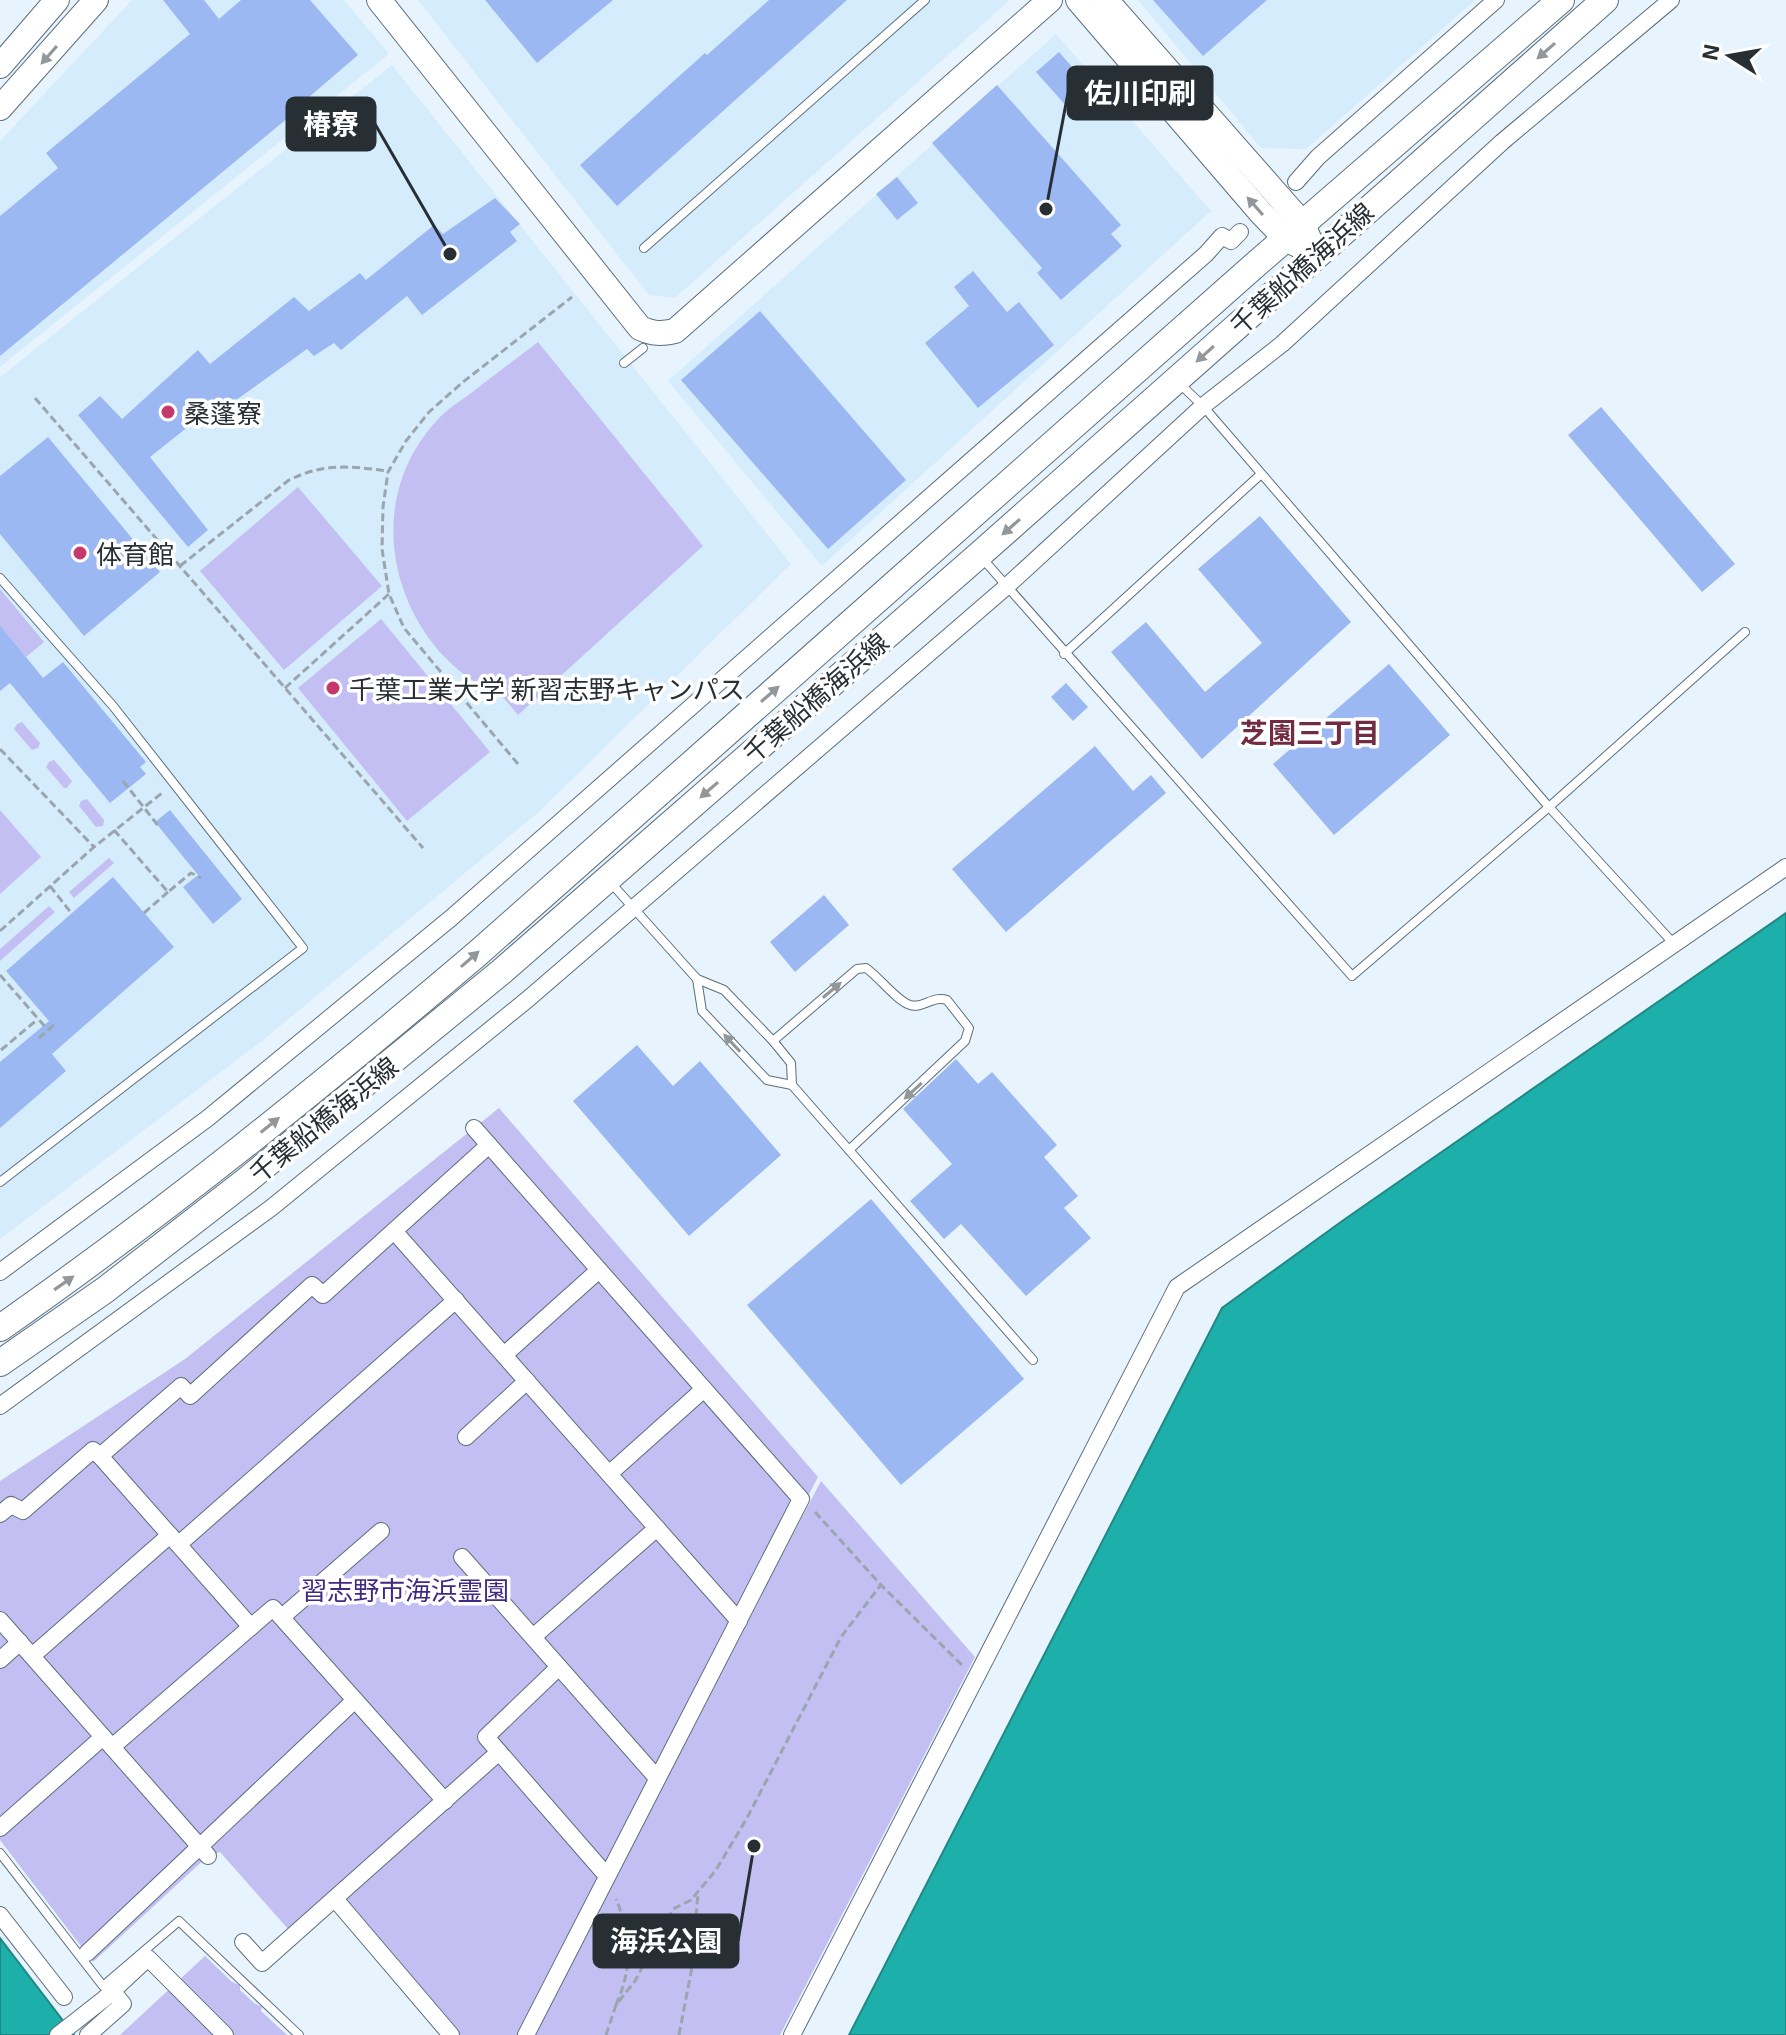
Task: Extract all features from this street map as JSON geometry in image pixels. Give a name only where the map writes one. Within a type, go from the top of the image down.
[{"type":"main road","name":"千葉船橋海浜線","points":[[0,1328],[92,1263],[369,1045],[478,953],[1294,231],[1561,0]]},
{"type":"main road","name":"千葉船橋海浜線","points":[[0,1363],[105,1290],[259,1171],[490,982],[1177,381],[1315,254],[1605,0]]},
{"type":"street","points":[[0,66],[57,0]]},
{"type":"street","points":[[0,108],[96,0]]},
{"type":"street","points":[[379,0],[640,328],[652,333],[675,331],[1050,0]]},
{"type":"street","points":[[1078,0],[1315,254]]},
{"type":"street","points":[[1106,0],[1294,231]]},
{"type":"street","points":[[1296,182],[1318,157],[1496,0]]},
{"type":"street","points":[[0,1406],[271,1208],[528,999],[1006,587],[1203,406],[1282,344],[1502,142],[1671,0]]},
{"type":"street","points":[[0,1272],[208,1118],[451,918],[1206,254],[1222,236],[1231,241],[1240,232]]},
{"type":"street","points":[[792,2035],[1177,1287],[1786,867]]},
{"type":"street","points":[[474,1128],[801,1499],[526,2035]]},
{"type":"street","points":[[100,1456],[181,1386],[190,1396],[312,1285],[323,1295],[489,1145]]},
{"type":"street","points":[[394,1231],[739,1621]]},
{"type":"street","points":[[504,1355],[599,1270]]},
{"type":"street","points":[[32,1656],[456,1300]]},
{"type":"street","points":[[466,1437],[527,1381]]},
{"type":"street","points":[[609,1474],[704,1389]]},
{"type":"street","points":[[0,1514],[11,1505],[23,1511],[93,1450],[251,1627]]},
{"type":"street","points":[[533,1637],[657,1528]]},
{"type":"street","points":[[282,1617],[381,1531]]},
{"type":"street","points":[[462,1557],[657,1778]]},
{"type":"street","points":[[0,1828],[273,1608],[445,1801]]},
{"type":"street","points":[[0,1620],[204,1851]]},
{"type":"street","points":[[0,1660],[20,1642]]},
{"type":"street","points":[[559,1667],[486,1737],[607,1876]]},
{"type":"street","points":[[87,1953],[204,1851],[355,1700]]},
{"type":"street","points":[[243,1942],[262,1963],[499,1752]]},
{"type":"street","points":[[335,1899],[451,2035]]},
{"type":"street","points":[[0,1915],[64,1997]]},
{"type":"street","points":[[58,2035],[148,1958],[225,2035]]},
{"type":"street","points":[[88,2035],[123,2004],[108,1995]]},
{"type":"lane","points":[[644,248],[925,0]]},
{"type":"lane","points":[[624,363],[643,348]]},
{"type":"lane","points":[[1177,381],[1203,406],[1549,807],[1674,944]]},
{"type":"lane","points":[[1064,654],[1260,475]]},
{"type":"lane","points":[[979,555],[1352,976],[1549,807],[1745,632]]},
{"type":"lane","points":[[0,578],[113,706],[303,948],[0,1182]]},
{"type":"lane","points":[[607,879],[697,979],[724,990],[773,1041],[791,1063],[792,1085]]},
{"type":"lane","points":[[773,1041],[857,969],[866,968],[909,1005],[919,1005],[936,997],[947,1000],[969,1028],[965,1041],[849,1150]]},
{"type":"lane","points":[[697,979],[702,1011],[767,1080],[792,1085],[1033,1360]]},
{"type":"lane","points":[[0,1853],[103,1986],[179,1921],[299,2035]]},
{"type":"path","points":[[518,764],[404,628],[389,594],[382,549],[383,507],[388,472],[406,441],[429,412],[572,297]]},
{"type":"path","points":[[35,398],[423,848]]},
{"type":"path","points":[[180,566],[289,480],[309,470],[346,465],[388,472]]},
{"type":"path","points":[[285,688],[389,594]]},
{"type":"path","points":[[0,749],[94,847]]},
{"type":"path","points":[[123,781],[160,828]]},
{"type":"path","points":[[0,931],[94,847],[174,783]]},
{"type":"path","points":[[114,830],[168,892]]},
{"type":"path","points":[[144,913],[191,873],[201,878]]},
{"type":"path","points":[[50,886],[72,914]]},
{"type":"path","points":[[0,975],[48,1030]]},
{"type":"path","points":[[1,1050],[38,1019]]},
{"type":"path","points":[[39,1038],[54,1025]]},
{"type":"path","points":[[814,1511],[881,1585],[976,1679]]},
{"type":"path","points":[[616,2005],[635,1981],[673,1909],[698,1893],[716,1870],[747,1818],[841,1637],[881,1585]]},
{"type":"path","points":[[606,2035],[625,1981],[628,1941],[620,1907],[613,1893]]},
{"type":"path","points":[[679,2035],[692,1967],[698,1893]]},
{"type":"shaded area","points":[[132,0],[344,0],[389,54],[0,367],[0,141]]},
{"type":"shaded area","points":[[418,0],[1010,0],[675,298],[649,295]]},
{"type":"shaded area","points":[[1138,0],[1475,0],[1306,149],[1261,148]]},
{"type":"shaded area","points":[[1056,34],[1211,211],[822,566],[668,381]]},
{"type":"shaded area","name":"千葉工業大学 新習志野キャンパス","points":[[392,65],[791,564],[540,811],[262,1041],[0,1239],[0,377]]},
{"type":"shaded area","points":[[1786,913],[1786,2035],[849,2035],[1222,1308]]},
{"type":"shaded area","points":[[0,1938],[74,2035],[0,2035]]},
{"type":"green space","points":[[538,342],[703,546],[518,715],[502,697],[474,682],[453,665],[419,623],[396,563],[393,532],[396,501],[405,471],[420,442],[445,412]]},
{"type":"green space","points":[[298,487],[382,586],[284,670],[200,571]]},
{"type":"green space","points":[[0,589],[44,642],[26,657],[0,625]]},
{"type":"green space","points":[[381,619],[490,752],[407,821],[298,688]]},
{"type":"green space","points":[[22,722],[40,743],[38,748],[32,750],[14,729]]},
{"type":"green space","points":[[54,760],[72,781],[67,788],[46,767]]},
{"type":"green space","points":[[87,799],[104,820],[103,826],[96,827],[79,806],[81,801]]},
{"type":"green space","points":[[0,810],[41,857],[0,894]]},
{"type":"green space","points":[[109,858],[114,863],[74,898],[69,892]]},
{"type":"green space","points":[[49,906],[55,912],[0,961],[0,949]]},
{"type":"green space","name":"習志野市海浜霊園","points":[[499,1108],[818,1477],[529,2035],[448,2035],[327,1895],[288,1929],[220,1852],[208,1856],[93,1962],[0,1840],[0,1481],[185,1359]]},
{"type":"green space","points":[[821,1481],[975,1657],[780,2035],[531,2035]]},
{"type":"green space","points":[[205,1956],[232,1982],[240,1985],[240,1990],[262,2007],[261,2011],[287,2035],[120,2035]]},
{"type":"building","points":[[163,0],[204,0],[219,19],[241,0],[310,0],[358,55],[295,112],[0,356],[0,216],[58,168],[46,153],[190,34]]},
{"type":"building","points":[[485,0],[613,0],[537,63]]},
{"type":"building","points":[[769,0],[847,0],[617,206],[580,165]]},
{"type":"building","points":[[1153,0],[1267,0],[1203,56]]},
{"type":"building","points":[[1059,52],[1099,98],[1077,118],[1036,72]]},
{"type":"building","points":[[997,85],[1121,225],[1111,234],[1122,246],[1061,300],[1037,273],[1042,268],[932,143]]},
{"type":"building","points":[[897,177],[918,203],[897,220],[876,194]]},
{"type":"building","name":"桑蓬寮","points":[[495,198],[520,224],[510,232],[517,241],[422,315],[407,296],[341,350],[334,343],[314,356],[307,349],[225,408],[219,402],[150,457],[208,530],[188,547],[78,415],[100,396],[122,419],[198,350],[210,364],[294,297],[309,311],[360,273],[366,280],[434,225],[443,234]]},
{"type":"building","points":[[973,271],[1007,312],[1019,302],[1054,345],[978,408],[925,343],[969,306],[954,287]]},
{"type":"building","points":[[760,311],[906,480],[828,549],[681,380]]},
{"type":"building","points":[[1601,407],[1735,564],[1702,592],[1568,435]]},
{"type":"building","name":"体育館","points":[[48,437],[160,572],[84,636],[0,534],[0,476]]},
{"type":"building","points":[[1260,516],[1351,622],[1202,759],[1111,652],[1146,622],[1205,692],[1262,643],[1198,569]]},
{"type":"building","points":[[0,625],[43,678],[63,662],[146,762],[140,767],[146,774],[110,803],[10,683],[0,691]]},
{"type":"building","points":[[1389,664],[1450,735],[1334,835],[1273,764]]},
{"type":"building","points":[[1066,683],[1088,707],[1073,721],[1051,697]]},
{"type":"building","points":[[1095,746],[1133,791],[1151,775],[1166,793],[1006,932],[952,869]]},
{"type":"building","points":[[170,810],[242,899],[213,924],[183,887],[198,875],[155,822]]},
{"type":"building","points":[[113,877],[174,947],[52,1054],[66,1071],[0,1128],[0,1062],[49,1021],[6,971]]},
{"type":"building","points":[[824,895],[849,925],[795,972],[770,942]]},
{"type":"building","points":[[637,1045],[673,1086],[700,1061],[781,1155],[689,1236],[573,1101]]},
{"type":"building","points":[[956,1059],[978,1084],[992,1072],[1057,1145],[1044,1157],[1078,1196],[1064,1208],[1091,1238],[1026,1296],[961,1224],[944,1239],[910,1201],[952,1164],[903,1109]]},
{"type":"building","points":[[871,1199],[1024,1379],[901,1485],[747,1305]]},
{"type":"place","name":"佐川印刷","points":[[1046,209]]},
{"type":"place","name":"椿寮","points":[[450,254]]},
{"type":"place","name":"桑蓬寮","points":[[168,412]]},
{"type":"place","name":"体育館","points":[[80,553]]},
{"type":"place","name":"千葉工業大学 新習志野キャンパス","points":[[333,688]]},
{"type":"place","name":"海浜公園","points":[[754,1846]]},
{"type":"district","name":"芝園三丁目","points":[[1310,732]]}]
